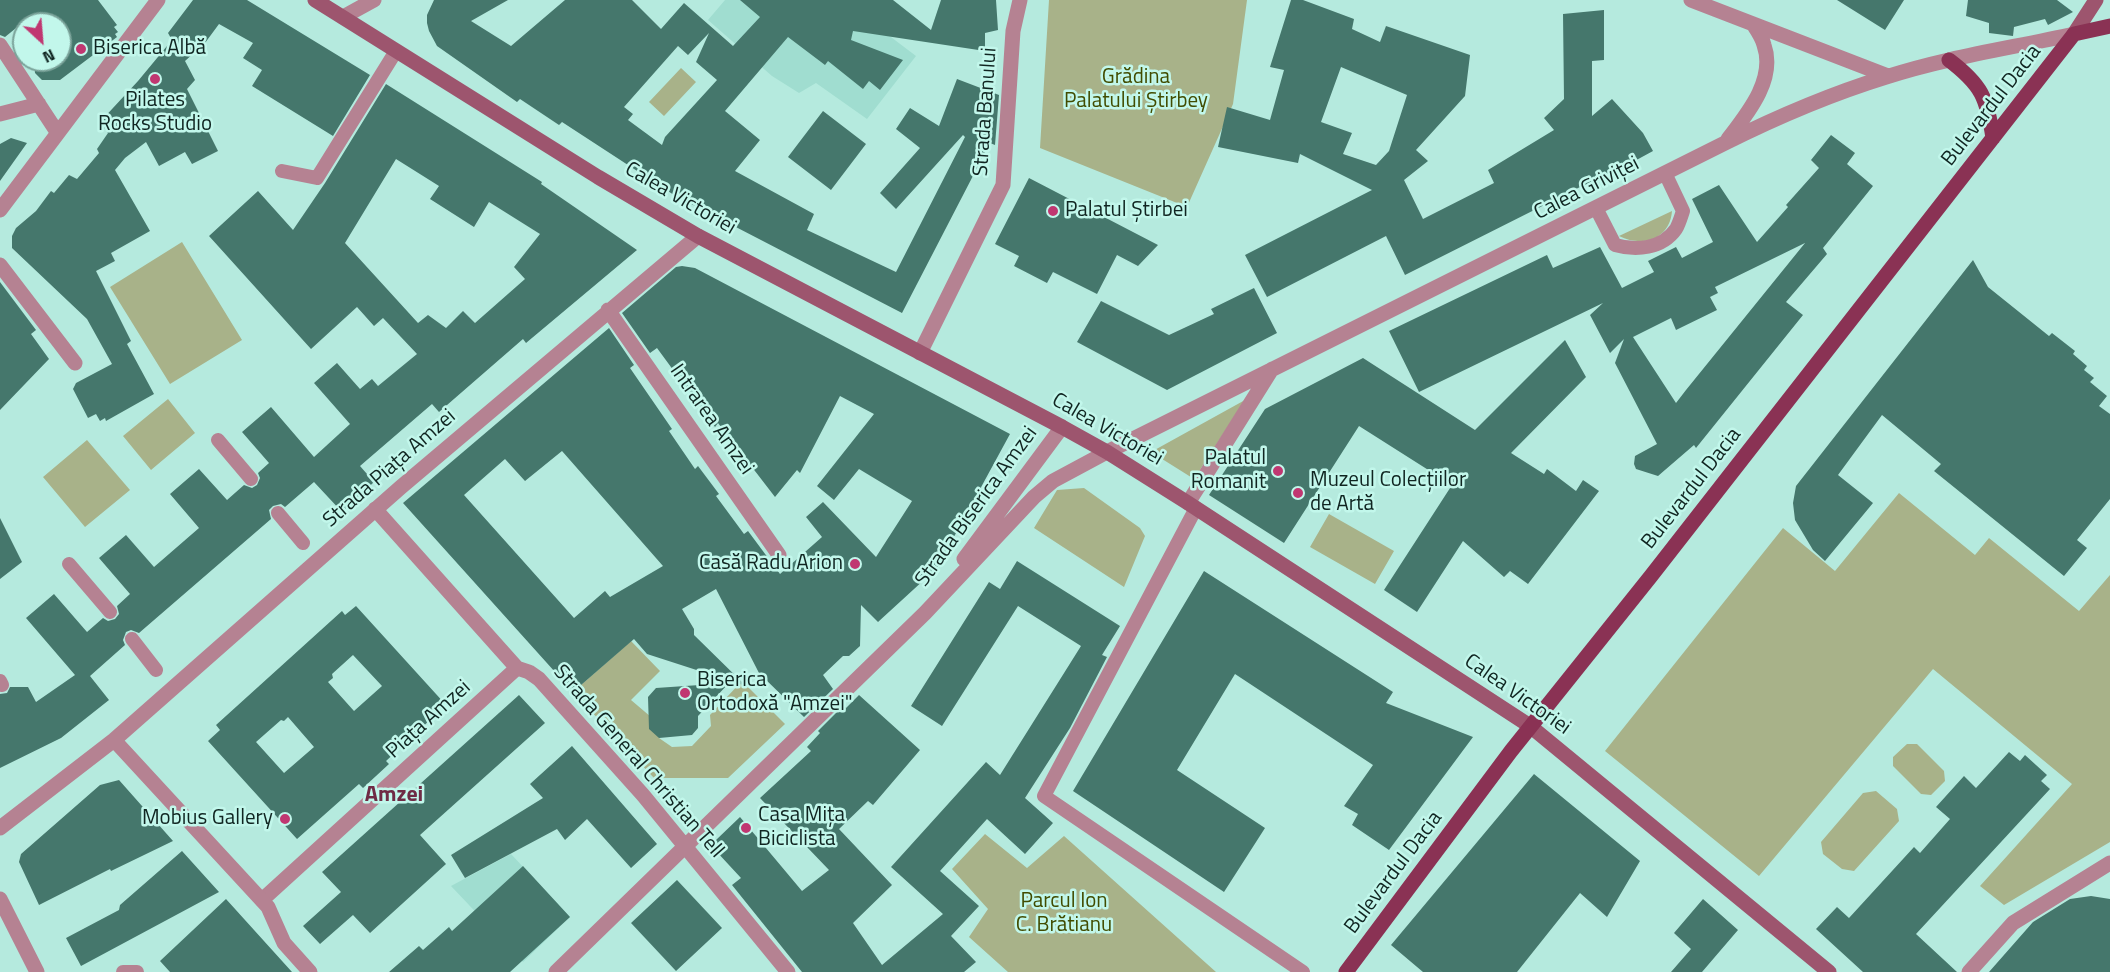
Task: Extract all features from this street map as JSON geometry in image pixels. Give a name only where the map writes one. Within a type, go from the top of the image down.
[{"type":"main road","name":"Calea Victoriei","points":[[315,0],[598,177],[698,236],[1062,426],[1192,505],[1530,726],[1829,972]]},
{"type":"main road","points":[[2074,34],[2096,0]]},
{"type":"main road","name":"Calea Griviței","points":[[2074,34],[2110,26]]},
{"type":"main road","name":"Bulevardul Dacia","points":[[1346,972],[1530,726],[1659,566],[2074,34]]},
{"type":"main road","points":[[1949,60],[1969,75],[1982,93],[1989,112],[1994,138]]},
{"type":"street","points":[[0,210],[158,0]]},
{"type":"street","points":[[343,17],[374,0]]},
{"type":"street","name":"Strada Banului","points":[[920,353],[1003,185],[1013,32],[1020,0]]},
{"type":"street","points":[[1691,0],[1888,76]]},
{"type":"street","points":[[1725,143],[1756,99],[1763,84],[1768,62],[1764,44],[1753,24]]},
{"type":"street","name":"Calea Griviței","points":[[1107,452],[1725,143],[1808,105],[1888,76],[1949,60],[2074,34]]},
{"type":"street","points":[[0,45],[12,54]]},
{"type":"street","points":[[24,72],[39,104],[57,132]]},
{"type":"street","points":[[0,114],[39,104]]},
{"type":"street","name":"Strada Piața Amzei","points":[[0,828],[114,740],[375,509],[698,236]]},
{"type":"street","points":[[0,265],[75,363]]},
{"type":"street","name":"Intrarea Amzei","points":[[608,310],[780,555]]},
{"type":"street","points":[[1192,505],[1272,369]]},
{"type":"street","name":"Strada Biserica Amzei","points":[[925,613],[1062,426]]},
{"type":"street","name":"Strada Biserica Amzei","points":[[556,972],[925,613],[1034,497],[1053,481],[1107,452]]},
{"type":"street","name":"Strada General Christian Tell","points":[[375,509],[517,668],[539,679],[643,795],[788,972]]},
{"type":"street","name":"Piața Amzei","points":[[262,900],[517,668]]},
{"type":"street","points":[[114,740],[262,900],[272,914],[284,943],[310,972]]},
{"type":"street","points":[[1969,972],[2013,922],[2106,868]]},
{"type":"street","points":[[0,899],[37,972]]},
{"type":"lane","points":[[282,171],[317,178],[396,51]]},
{"type":"lane","points":[[1596,208],[1615,245],[1630,249],[1646,248],[1667,238],[1676,229],[1683,211],[1665,173]]},
{"type":"lane","points":[[218,440],[251,479]]},
{"type":"lane","points":[[1192,505],[1044,796],[1304,972]]},
{"type":"lane","points":[[278,513],[303,543]]},
{"type":"lane","points":[[69,564],[110,612]]},
{"type":"lane","points":[[132,639],[156,670]]},
{"type":"lane","points":[[123,972],[137,972]]},
{"type":"shaded area","points":[[725,0],[842,0],[916,56],[867,119],[816,83],[799,93],[772,76],[708,20]]},
{"type":"shaded area","points":[[511,854],[570,917],[523,962],[451,886]]},
{"type":"green space","name":"Grădina Palatului Știrbey","points":[[1049,0],[1247,0],[1233,104],[1187,207],[1040,148]]},
{"type":"green space","points":[[681,68],[696,82],[664,116],[649,102]]},
{"type":"green space","points":[[1672,211],[1666,228],[1654,238],[1637,241],[1619,236]]},
{"type":"green space","points":[[182,242],[242,340],[170,384],[110,287]]},
{"type":"green space","points":[[168,399],[195,433],[151,470],[123,436]]},
{"type":"green space","points":[[1245,400],[1194,479],[1151,452]]},
{"type":"green space","points":[[87,440],[130,490],[85,527],[43,477]]},
{"type":"green space","points":[[1084,488],[1140,528],[1145,536],[1124,587],[1034,528],[1057,490]]},
{"type":"green space","points":[[1899,493],[1975,555],[1989,538],[2079,611],[2110,575],[2110,842],[2004,905],[1980,886],[2072,784],[1933,669],[1759,876],[1605,751],[1783,528],[1835,571]]},
{"type":"green space","points":[[1329,514],[1394,551],[1375,584],[1310,547]]},
{"type":"green space","points":[[631,641],[660,671],[631,700],[651,717],[659,738],[672,747],[692,746],[711,726],[710,715],[742,681],[785,724],[728,778],[654,778],[573,692]]},
{"type":"green space","points":[[1907,744],[1917,744],[1944,771],[1945,781],[1931,795],[1921,794],[1893,766],[1893,757]]},
{"type":"green space","points":[[1876,791],[1897,809],[1899,821],[1854,871],[1842,869],[1823,854],[1821,842],[1863,793]]},
{"type":"green space","name":"Parcul Ion C. Brătianu","points":[[985,834],[1027,868],[1064,836],[1216,972],[1008,972],[969,937],[988,909],[952,869]]},
{"type":"building","points":[[0,0],[98,0],[117,25],[114,27],[118,32],[115,34],[117,37],[72,71],[72,12],[12,12],[12,31],[5,37],[0,35]]},
{"type":"building","points":[[193,0],[247,0],[370,75],[333,136],[252,86],[262,70],[243,58],[253,43],[219,24],[205,43],[185,61],[195,80],[187,89],[218,151],[192,164],[185,152],[159,166],[146,142],[125,158],[115,170],[150,231],[111,253],[115,261],[96,271],[131,341],[127,344],[154,394],[106,421],[105,418],[100,421],[96,414],[88,418],[73,389],[76,383],[112,364],[87,319],[12,248],[12,236],[16,228],[36,211],[51,191],[54,193],[69,175],[77,179],[99,153],[97,149],[108,133],[100,122],[172,40],[168,33]]},
{"type":"building","points":[[434,0],[508,0],[471,21],[511,46],[565,0],[632,0],[661,29],[684,3],[733,46],[760,17],[740,0],[893,0],[931,30],[941,0],[996,0],[998,30],[985,33],[985,51],[853,31],[851,40],[903,60],[880,90],[869,81],[863,89],[828,61],[825,65],[788,37],[725,111],[760,140],[735,171],[814,214],[807,230],[896,272],[965,137],[963,135],[896,209],[880,193],[920,148],[896,129],[910,108],[939,126],[957,79],[999,95],[995,145],[990,143],[902,313],[674,195],[562,122],[559,125],[520,99],[517,102],[437,46],[429,31],[427,15]],"holes":[[[709,33],[696,62],[717,80],[665,137],[662,145],[628,120],[633,114],[624,107],[678,46],[688,55]]]},
{"type":"building","points":[[1291,0],[1303,0],[1354,19],[1352,29],[1380,42],[1386,26],[1470,55],[1465,96],[1416,150],[1428,161],[1404,180],[1423,219],[1494,183],[1488,170],[1554,130],[1544,118],[1564,99],[1563,14],[1604,10],[1604,60],[1592,61],[1592,116],[1612,99],[1643,133],[1653,151],[1585,188],[1584,185],[1405,275],[1386,236],[1267,297],[1245,255],[1372,190],[1300,154],[1298,163],[1218,147],[1227,107],[1270,120],[1284,70],[1270,67]],"holes":[[[1341,67],[1407,95],[1389,151],[1376,165],[1343,154],[1352,133],[1321,122]]]},
{"type":"building","points":[[1837,0],[1904,0],[1885,30]]},
{"type":"building","points":[[1968,0],[2057,0],[2073,12],[2048,25],[2045,19],[2014,27],[2013,36],[1989,33],[1989,23],[1966,16]]},
{"type":"building","points":[[71,72],[60,80],[42,80],[35,73]]},
{"type":"building","points":[[386,84],[542,182],[541,184],[637,250],[526,343],[523,339],[439,412],[432,404],[360,466],[374,482],[342,512],[314,482],[285,507],[281,504],[273,506],[269,510],[271,519],[139,633],[131,630],[126,632],[123,640],[125,645],[90,676],[109,700],[61,738],[0,768],[0,694],[7,693],[10,687],[28,687],[36,702],[75,675],[26,618],[54,594],[87,632],[103,618],[108,621],[115,619],[119,614],[117,606],[130,594],[99,558],[126,535],[154,567],[199,528],[170,494],[199,469],[227,500],[244,485],[252,488],[257,485],[260,478],[258,473],[269,463],[242,432],[271,407],[314,457],[350,424],[314,383],[337,363],[360,389],[372,379],[378,386],[417,354],[383,318],[374,326],[357,307],[311,349],[209,236],[258,191],[293,230]],"holes":[[[396,159],[439,186],[430,199],[474,227],[489,202],[540,234],[514,267],[525,279],[475,323],[463,311],[446,328],[428,315],[418,323],[345,243]]]},
{"type":"building","points":[[823,111],[866,144],[831,190],[788,157]]},
{"type":"building","points":[[1831,135],[1855,153],[1847,164],[1873,186],[1823,248],[1827,254],[1786,302],[1803,315],[1696,448],[1694,445],[1658,476],[1636,469],[1634,464],[1635,456],[1657,444],[1615,363],[1624,339],[1610,353],[1590,315],[1603,303],[1419,392],[1389,331],[1547,255],[1553,268],[1600,247],[1622,288],[1654,272],[1648,261],[1676,247],[1682,258],[1713,242],[1692,199],[1719,185],[1757,242],[1819,168],[1811,160]],"holes":[[[1805,243],[1676,403],[1633,337],[1671,318],[1676,330],[1717,310],[1710,297],[1718,293],[1715,287]]]},
{"type":"building","points":[[11,138],[27,143],[0,181],[0,144]]},
{"type":"building","name":"Palatul Știrbei","points":[[1029,178],[1158,245],[1138,266],[1117,255],[1097,294],[1053,272],[1047,283],[1014,266],[1019,256],[995,244]]},
{"type":"building","points":[[1973,260],[1988,287],[2049,336],[2052,333],[2075,351],[2073,354],[2087,366],[2084,370],[2094,378],[2090,382],[2107,396],[2099,406],[2110,414],[2110,499],[2077,540],[2087,548],[2064,576],[1934,471],[1941,464],[1882,415],[1838,475],[1873,503],[1825,561],[1813,550],[1795,520],[1793,503],[1796,486]]},
{"type":"building","points":[[676,267],[695,268],[1010,434],[937,568],[878,622],[861,605],[860,646],[849,656],[843,656],[823,675],[833,689],[804,717],[759,673],[716,589],[682,609],[694,629],[694,635],[746,686],[647,654],[634,639],[573,692],[403,503],[609,328],[634,365],[630,368],[672,429],[669,431],[695,469],[698,466],[719,494],[716,496],[744,534],[748,531],[780,574],[822,537],[806,517],[823,502],[876,557],[912,501],[859,469],[834,500],[817,486],[874,414],[840,396],[800,473],[797,470],[775,497],[718,423],[715,427],[657,348],[650,353],[622,313]],"holes":[[[562,451],[663,566],[610,597],[605,591],[574,618],[464,495],[505,459],[525,481]]]},
{"type":"building","points":[[0,282],[36,330],[31,334],[49,359],[0,410]]},
{"type":"building","points":[[1254,288],[1277,333],[1167,390],[1077,342],[1101,301],[1169,335],[1214,314],[1211,309]]},
{"type":"building","name":"Palatul Romanit","points":[[1565,340],[1586,377],[1511,453],[1544,474],[1547,469],[1576,491],[1583,480],[1599,491],[1528,584],[1510,571],[1504,577],[1463,541],[1417,612],[1384,590],[1452,485],[1359,426],[1284,543],[1209,495],[1265,409],[1363,358],[1475,430]]},
{"type":"building","points":[[0,518],[22,562],[0,579]]},
{"type":"building","points":[[1017,561],[1120,626],[1102,655],[1107,657],[1070,728],[1025,798],[1053,823],[1025,854],[987,819],[940,871],[979,906],[951,936],[976,962],[964,972],[802,972],[732,885],[741,878],[716,851],[716,840],[740,817],[802,891],[829,870],[760,798],[811,751],[807,747],[820,733],[818,731],[844,705],[846,708],[859,695],[920,750],[873,805],[868,801],[839,829],[892,885],[853,923],[882,965],[943,914],[891,867],[986,762],[1000,775],[1081,646],[1018,606],[942,726],[911,706],[989,582],[1000,589]]},
{"type":"building","points":[[1204,571],[1393,692],[1386,703],[1473,737],[1389,850],[1352,825],[1358,814],[1344,806],[1373,765],[1235,674],[1177,770],[1265,828],[1224,892],[1073,791]]},
{"type":"building","points":[[356,606],[446,705],[386,761],[389,764],[363,788],[359,784],[297,839],[208,741],[220,730],[216,725],[342,611],[345,615]],"holes":[[[353,655],[382,686],[354,711],[328,682],[333,678],[332,674]],[[288,717],[314,747],[284,773],[256,742],[281,720],[284,721]]]},
{"type":"building","name":"Biserica Ortodoxă \"Amzei\"","points":[[729,683],[698,716],[698,728],[692,735],[659,738],[649,729],[648,697],[656,688]]},
{"type":"building","points":[[519,695],[545,723],[420,835],[446,864],[370,933],[353,915],[320,944],[303,926],[341,892],[322,872]]},
{"type":"building","points":[[572,746],[657,844],[631,868],[587,819],[565,840],[557,829],[465,878],[451,855],[543,798],[530,784]]},
{"type":"building","points":[[2009,752],[2020,761],[2025,755],[2047,775],[2041,781],[2050,789],[1916,934],[1957,972],[1863,972],[1816,929],[1837,907],[1849,918],[1914,847],[1920,853],[1950,819],[1936,807],[1964,776],[1976,788]]},
{"type":"building","points":[[1534,774],[1640,861],[1607,917],[1580,893],[1517,972],[1423,972],[1391,945]]},
{"type":"building","points":[[119,780],[173,841],[111,871],[110,869],[39,905],[19,862],[21,854],[100,785]]},
{"type":"building","points":[[182,851],[219,892],[81,966],[66,938],[119,910],[120,905]]},
{"type":"building","points":[[523,866],[570,917],[510,972],[389,972],[419,946],[423,950],[449,927],[452,931]]},
{"type":"building","points":[[677,880],[722,928],[676,971],[631,923]]},
{"type":"building","points":[[2091,896],[2110,899],[2110,972],[1989,972],[2033,922],[2070,899]]},
{"type":"building","points":[[226,899],[292,972],[170,972],[160,961]]},
{"type":"building","points":[[1703,899],[1738,930],[1702,972],[1671,972],[1691,949],[1674,933]]},
{"type":"place","name":"Biserica Albă","points":[[81,49]]},
{"type":"place","name":"Pilates Rocks Studio","points":[[155,79]]},
{"type":"place","name":"Palatul Știrbei","points":[[1053,211]]},
{"type":"place","name":"Palatul Romanit","points":[[1278,471]]},
{"type":"place","name":"Muzeul Colecțiilor de Artă","points":[[1298,493]]},
{"type":"place","name":"Casă Radu Arion","points":[[855,564]]},
{"type":"place","name":"Biserica Ortodoxă \"Amzei\"","points":[[685,693]]},
{"type":"place","name":"Mobius Gallery","points":[[285,819]]},
{"type":"place","name":"Casa Mița Biciclista","points":[[746,828]]},
{"type":"district","name":"Amzei","points":[[394,796]]}]
